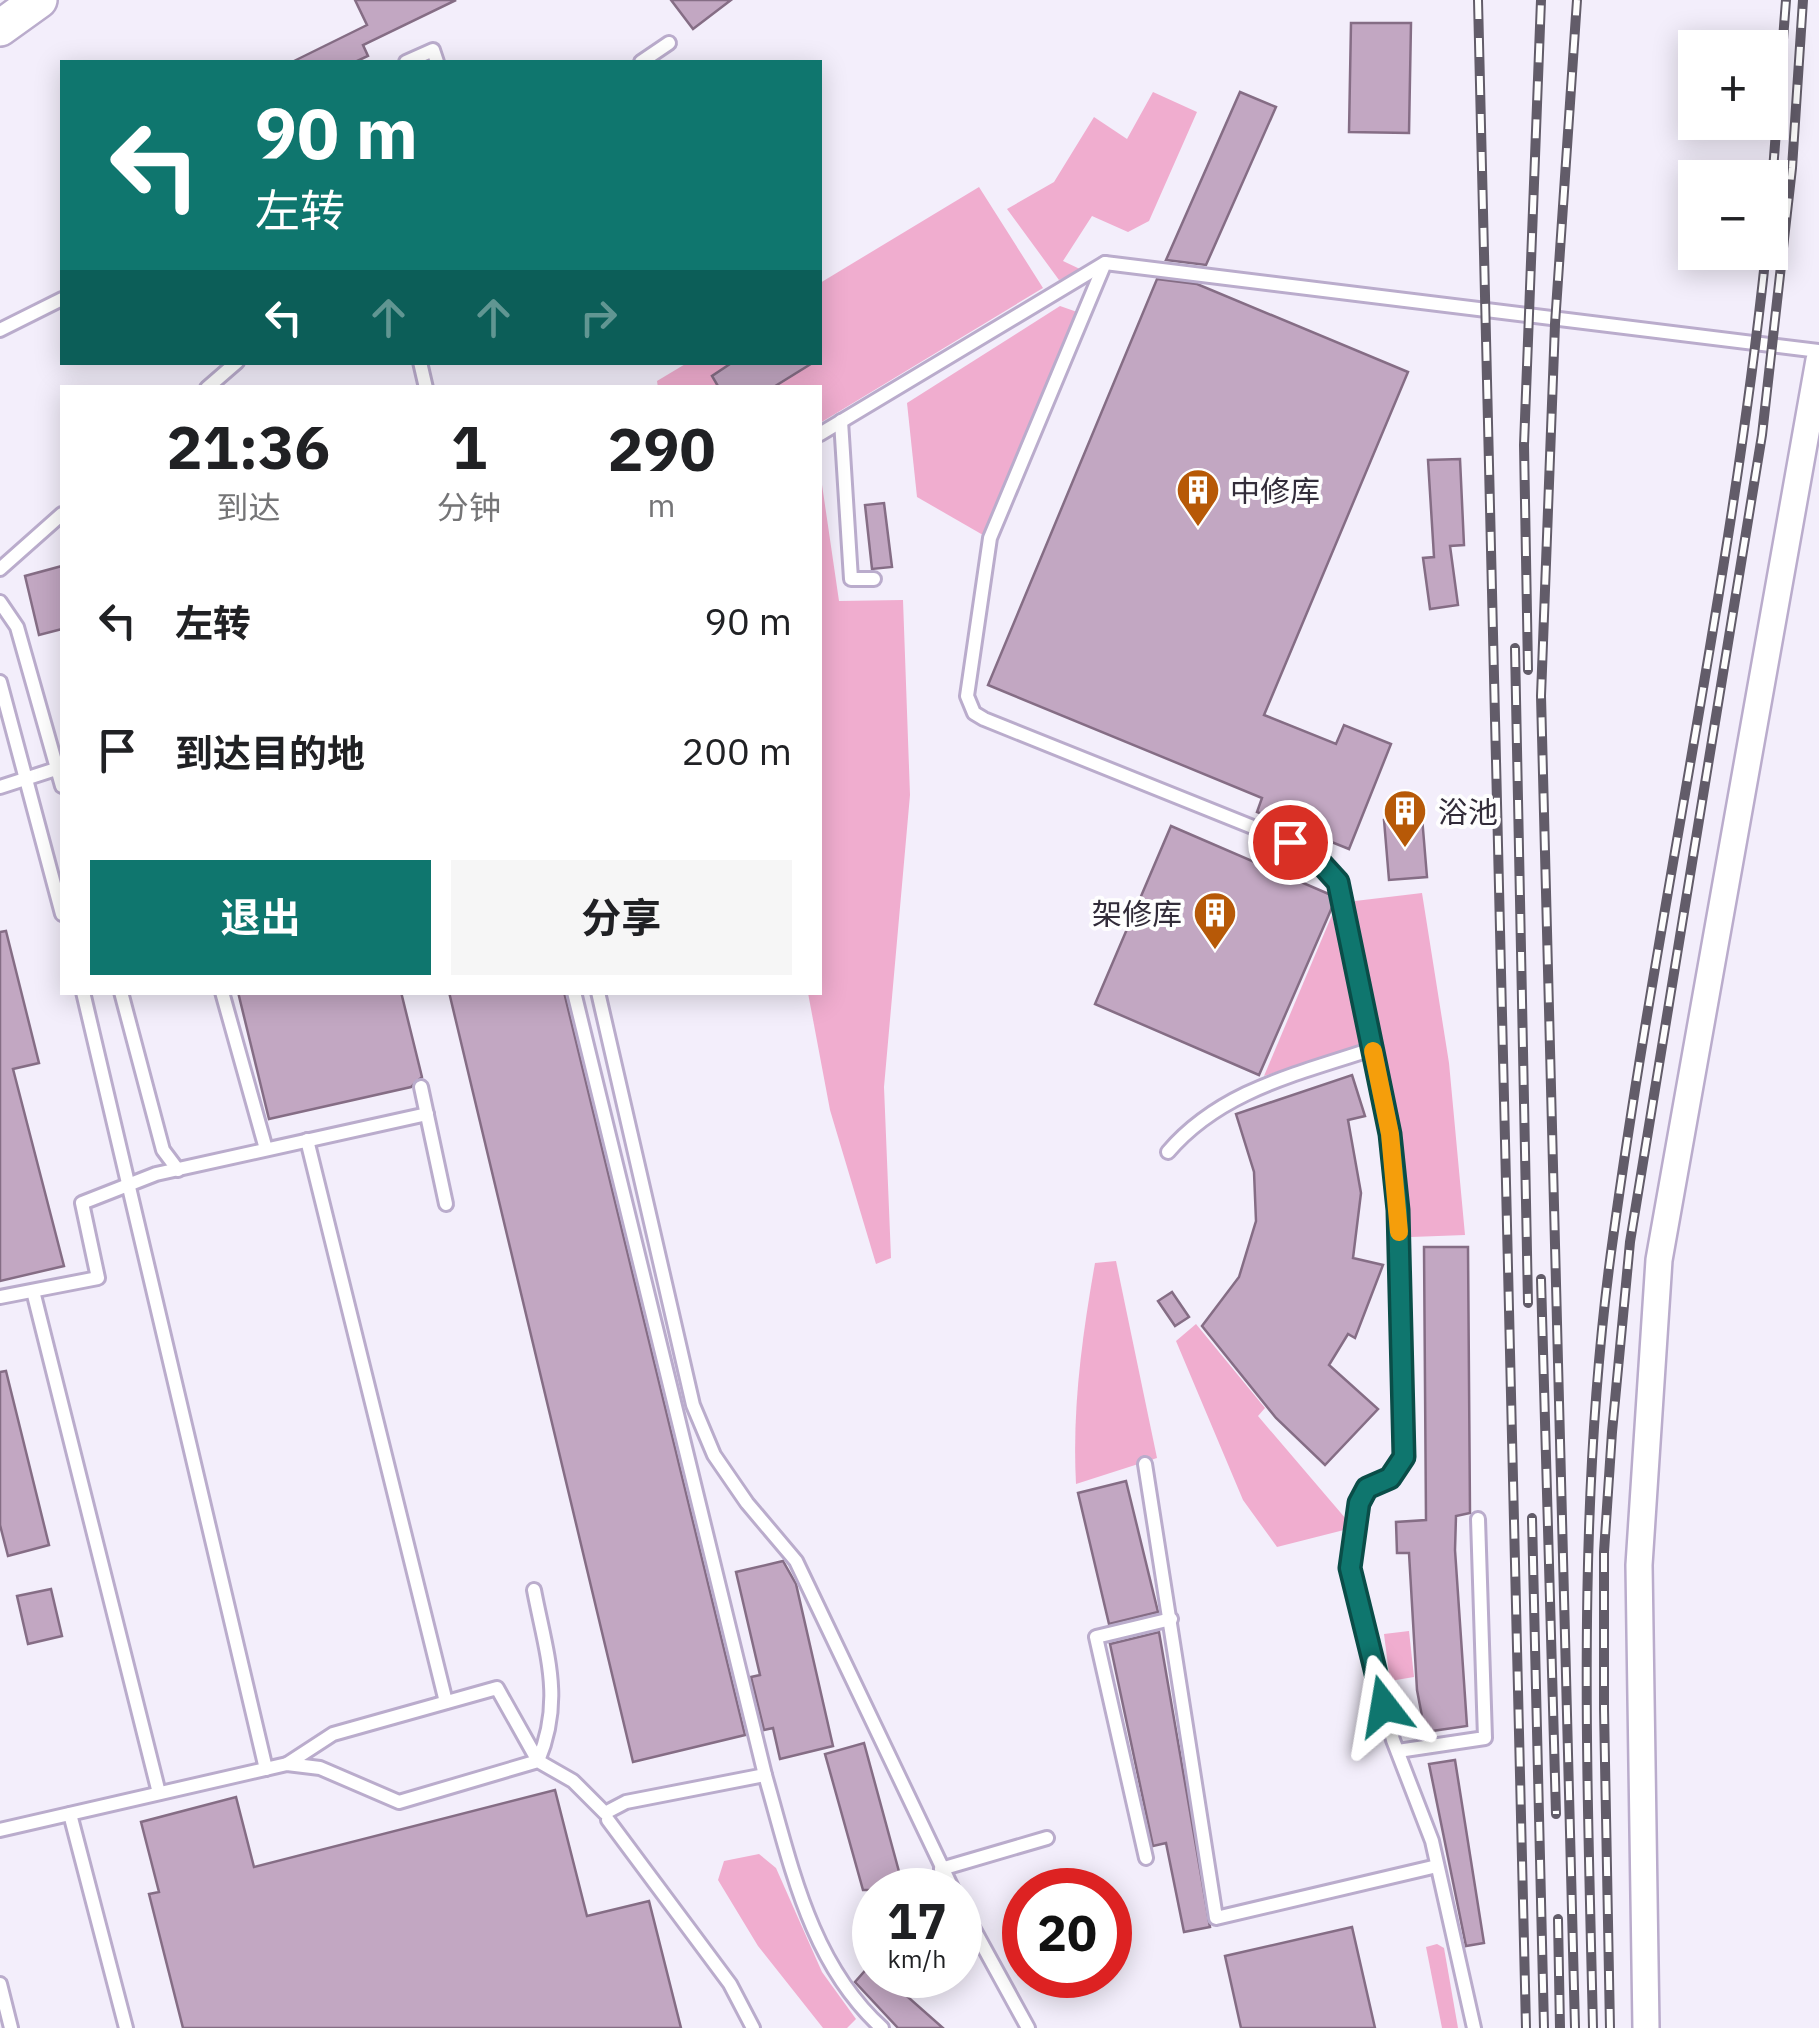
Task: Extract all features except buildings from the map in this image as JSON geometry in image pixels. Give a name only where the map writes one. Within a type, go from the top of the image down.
[{"type":"main road","points":[[0,28],[38,0]]},
{"type":"street","points":[[1646,2028],[1638,1564],[1659,1260],[1819,360]]},
{"type":"lane","points":[[644,60],[669,43]]},
{"type":"lane","points":[[411,60],[434,50],[436,60]]},
{"type":"lane","points":[[822,433],[1105,264],[1819,351]]},
{"type":"lane","points":[[1105,264],[990,538],[967,696],[974,713],[984,719],[1290,842],[1317,859],[1338,882],[1390,1134],[1398,1210],[1404,1457],[1390,1478],[1367,1488],[1359,1503],[1350,1568],[1398,1751],[1438,1866],[1474,2028]]},
{"type":"lane","points":[[0,330],[60,300]]},
{"type":"lane","points":[[210,385],[234,365]]},
{"type":"lane","points":[[841,421],[851,578],[874,580]]},
{"type":"lane","points":[[0,569],[60,516]]},
{"type":"lane","points":[[0,602],[18,627],[60,768],[0,787]]},
{"type":"lane","points":[[0,682],[60,906]]},
{"type":"lane","points":[[83,995],[266,1768]]},
{"type":"lane","points":[[122,995],[163,1150],[178,1170]]},
{"type":"lane","points":[[223,995],[266,1149]]},
{"type":"lane","points":[[575,995],[765,1775],[819,1942],[844,1990],[882,2028]]},
{"type":"lane","points":[[599,995],[693,1405],[714,1455],[746,1503],[796,1561],[942,1868],[1047,1838]]},
{"type":"lane","points":[[1168,1152],[1191,1126],[1237,1095],[1372,1049]]},
{"type":"lane","points":[[422,1087],[446,1204]]},
{"type":"lane","points":[[0,1298],[98,1278],[82,1203],[178,1170],[427,1114]]},
{"type":"lane","points":[[308,1140],[446,1702]]},
{"type":"lane","points":[[33,1291],[160,1793]]},
{"type":"lane","points":[[1145,1464],[1216,1918],[1438,1866]]},
{"type":"lane","points":[[1398,1751],[1484,1738],[1478,1519]]},
{"type":"lane","points":[[0,1830],[287,1764],[320,1768],[399,1802],[538,1760],[551,1730],[554,1693],[534,1590]]},
{"type":"lane","points":[[1146,1858],[1096,1637],[1171,1620]]},
{"type":"lane","points":[[287,1764],[333,1734],[497,1688],[538,1760],[574,1781],[605,1813],[626,1802],[765,1775]]},
{"type":"lane","points":[[70,1814],[126,2028]]},
{"type":"lane","points":[[608,1820],[730,1984],[753,2028]]},
{"type":"lane","points":[[982,1944],[1028,2028]]},
{"type":"lane","points":[[1,1989],[10,2028]]},
{"type":"shaded area","points":[[1153,92],[1197,112],[1149,221],[1128,232],[1092,216],[1063,261],[1082,270],[1059,280],[1007,209],[1054,182],[1094,117],[1127,139]]},
{"type":"shaded area","points":[[979,187],[1043,288],[822,422],[822,385],[658,385],[657,381],[684,365],[822,365],[822,282]]},
{"type":"shaded area","points":[[1060,306],[1080,313],[983,535],[917,497],[907,403]]},
{"type":"shaded area","points":[[822,485],[839,601],[903,600],[910,795],[884,1087],[891,1258],[876,1264],[830,1110],[808,995],[822,995]]},
{"type":"shaded area","points":[[1422,893],[1449,1063],[1465,1235],[1411,1237],[1401,1160],[1353,909],[1355,901]]},
{"type":"shaded area","points":[[1332,915],[1362,1039],[1358,1046],[1264,1076]]},
{"type":"shaded area","points":[[1116,1261],[1157,1458],[1076,1484],[1079,1373],[1095,1263]]},
{"type":"shaded area","points":[[1196,1324],[1265,1408],[1258,1416],[1346,1519],[1344,1530],[1277,1547],[1243,1500],[1176,1341]]},
{"type":"shaded area","points":[[1409,1631],[1414,1677],[1390,1681],[1384,1634]]},
{"type":"shaded area","points":[[759,1854],[776,1868],[822,1972],[856,2019],[847,2028],[823,2028],[758,1946],[718,1880],[724,1861]]},
{"type":"shaded area","points":[[1437,1944],[1444,1948],[1458,2028],[1442,2028],[1426,1947]]},
{"type":"railway","points":[[1478,0],[1526,2028]]},
{"type":"railway","points":[[1528,670],[1524,445],[1541,0]]},
{"type":"railway","points":[[1575,2028],[1541,696],[1555,324],[1577,0]]},
{"type":"railway","points":[[1774,160],[1786,0]]},
{"type":"railway","points":[[1610,2028],[1604,1552],[1630,1242],[1762,435],[1792,168],[1803,0]]},
{"type":"railway","points":[[1593,2028],[1587,1633],[1593,1435],[1601,1336],[1631,1115],[1734,500],[1764,270]]},
{"type":"railway","points":[[1515,648],[1528,1303]]},
{"type":"railway","points":[[1541,1279],[1556,1814]]},
{"type":"railway","points":[[1532,1518],[1544,2028]]},
{"type":"railway","points":[[1558,1919],[1560,2028]]},
{"type":"slow traffic","points":[[1373,1051],[1390,1134],[1399,1232]]},
{"type":"place","name":"中修库","points":[[1198,528]]},
{"type":"place","name":"浴池","points":[[1405,849]]},
{"type":"place","name":"架修库","points":[[1215,951]]},
{"type":"route","points":[[1290,842],[1317,859],[1338,882],[1390,1134],[1398,1210],[1404,1457],[1390,1478],[1367,1488],[1359,1503],[1350,1568],[1384,1706]]}]
